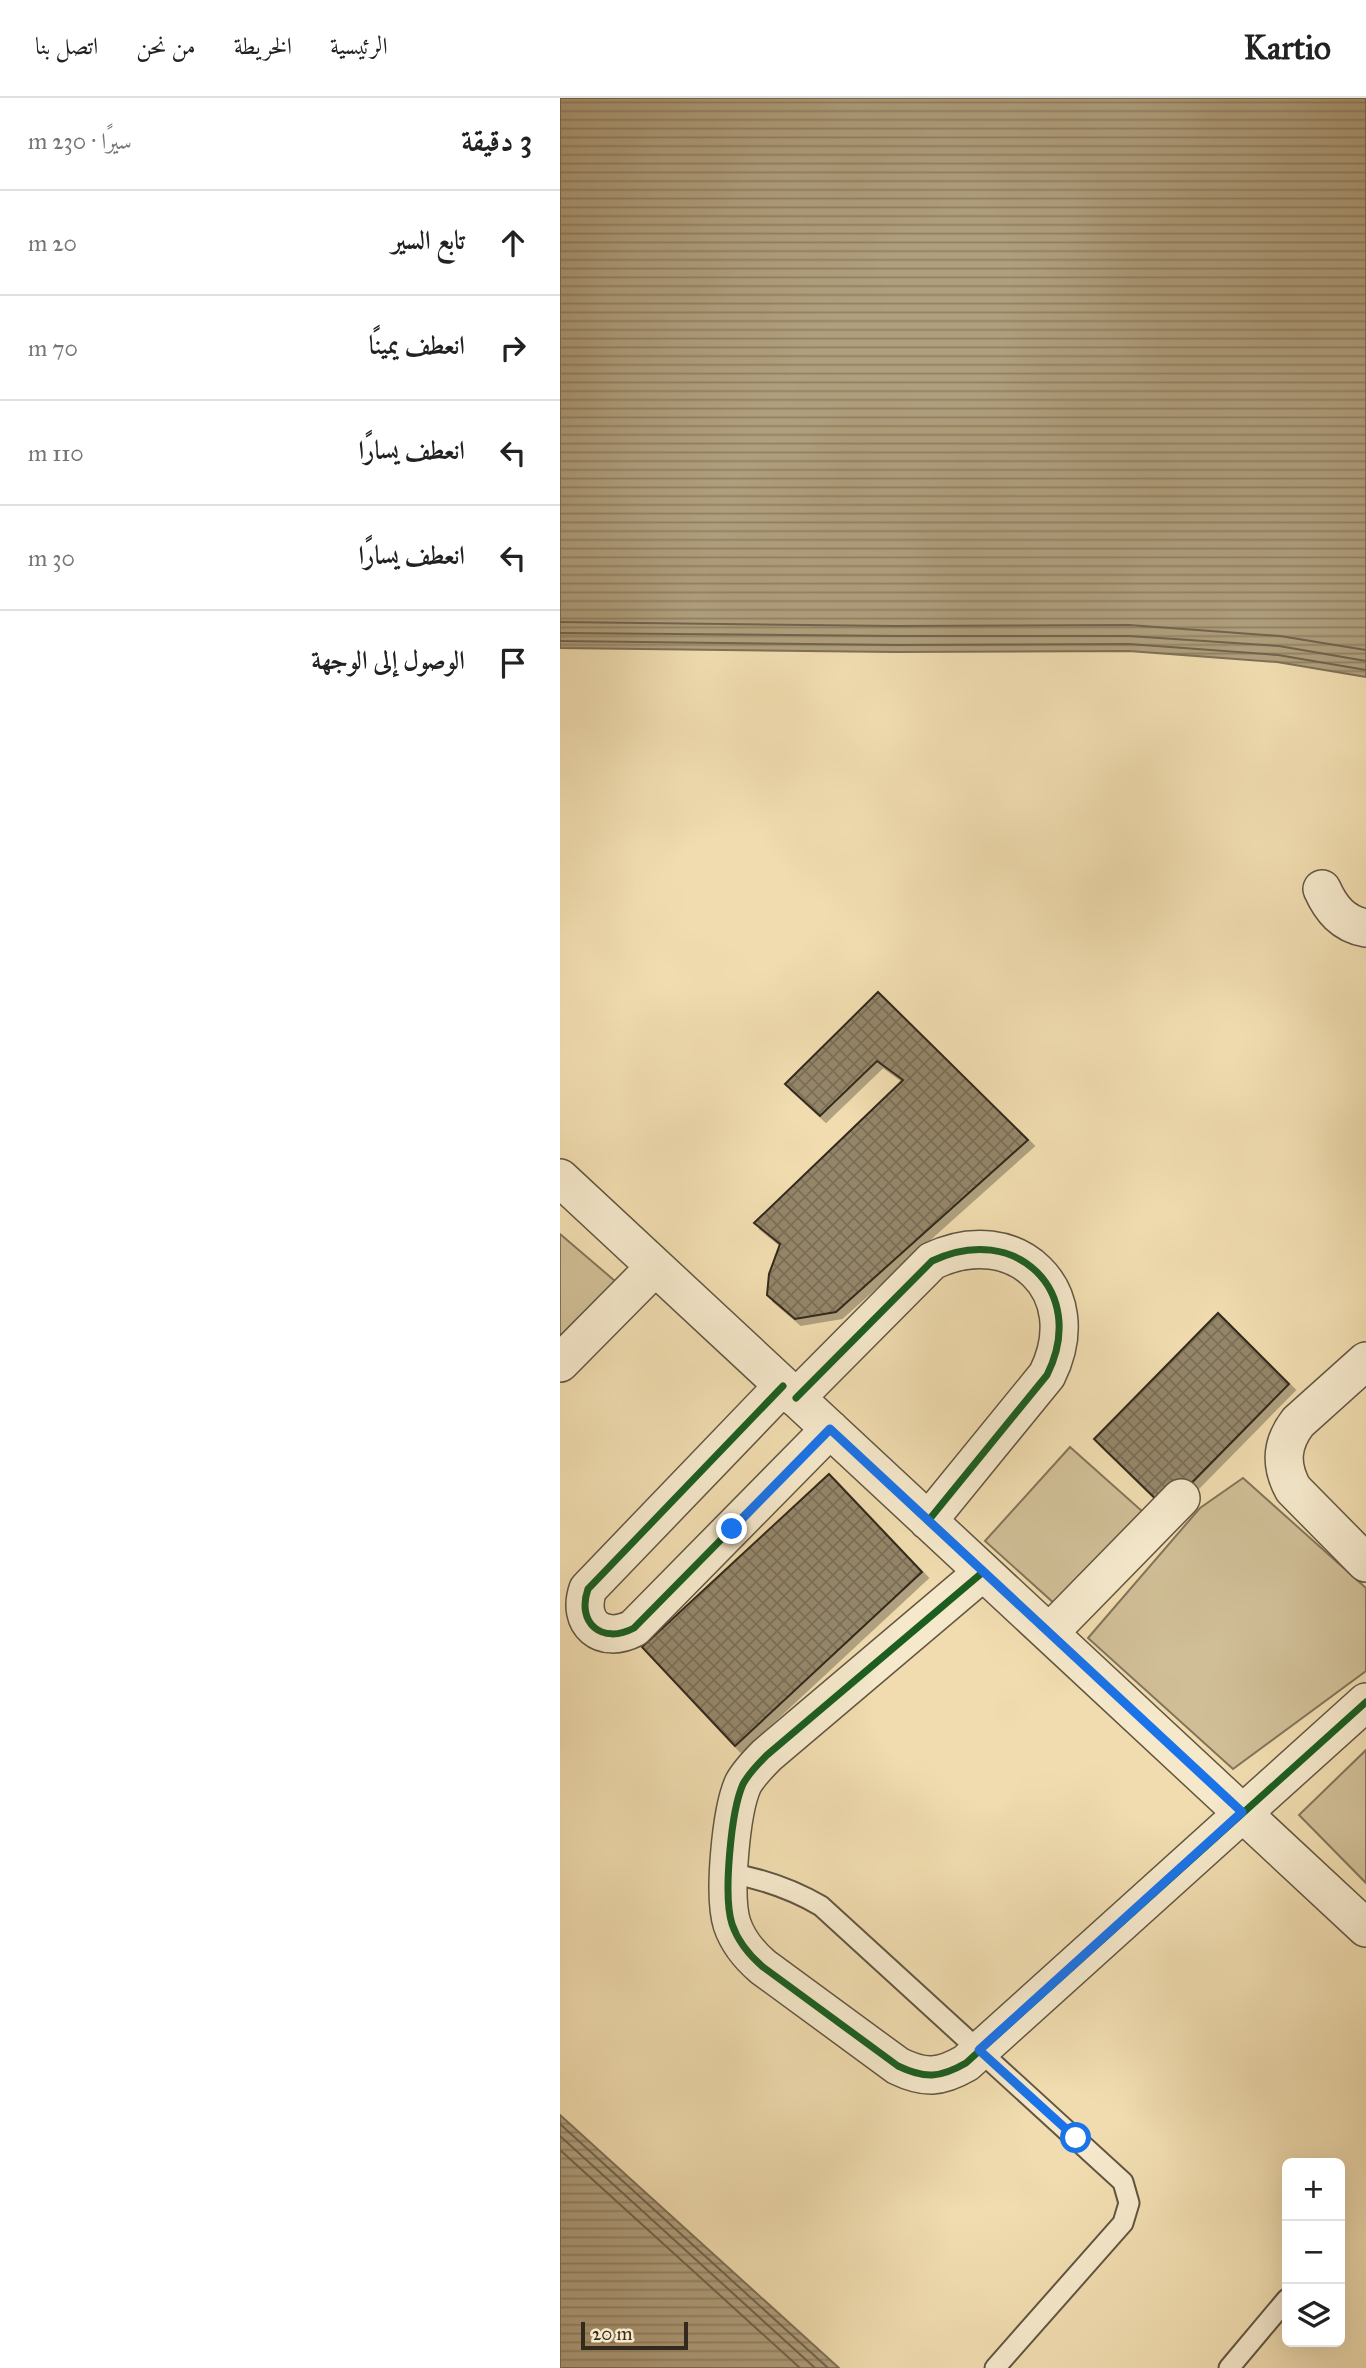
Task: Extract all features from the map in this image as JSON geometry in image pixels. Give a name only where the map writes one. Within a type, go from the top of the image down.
[{"type":"street","points":[[1322,889],[1336,913],[1348,922],[1366,928]]},
{"type":"street","points":[[560,1178],[1366,1928]]},
{"type":"street","points":[[830,1429],[634,1628],[615,1636],[596,1629],[588,1621],[584,1611],[588,1589],[790,1392],[932,1261],[951,1252],[991,1248],[1011,1254],[1029,1264],[1043,1279],[1054,1297],[1060,1336],[1056,1356],[1047,1375],[928,1521]]},
{"type":"street","points":[[560,1363],[655,1267]]},
{"type":"street","points":[[1366,1362],[1298,1422],[1284,1447],[1283,1462],[1293,1489],[1366,1563]]},
{"type":"street","points":[[1049,1633],[1181,1498]]},
{"type":"street","points":[[983,1572],[754,1767],[738,1798],[729,1873],[728,1907],[739,1941],[763,1967],[898,2066],[915,2074],[932,2076],[950,2072],[966,2063],[1366,1702]]},
{"type":"lane","points":[[729,1873],[782,1886],[821,1906],[1123,2182],[1129,2203],[1123,2222],[995,2368]]},
{"type":"lane","points":[[1228,2368],[1282,2305]]},
{"type":"shaded area","points":[[560,1234],[622,1287],[560,1352]]},
{"type":"shaded area","points":[[1070,1447],[1152,1520],[1066,1614],[985,1541]]},
{"type":"shaded area","points":[[1243,1478],[1366,1588],[1366,1671],[1233,1769],[1088,1638],[1200,1508]]},
{"type":"shaded area","points":[[1366,1750],[1366,1883],[1299,1815]]},
{"type":"water","points":[[560,98],[1366,98],[1366,677],[1277,662],[1129,651],[895,652],[560,648]]},
{"type":"water","points":[[560,2115],[839,2368],[560,2368]]},
{"type":"building","points":[[878,992],[1028,1140],[836,1312],[795,1319],[767,1295],[769,1274],[780,1244],[754,1223],[903,1080],[877,1061],[820,1116],[785,1084]]},
{"type":"building","points":[[1218,1313],[1289,1384],[1166,1509],[1094,1439]]},
{"type":"building","points":[[829,1474],[922,1572],[735,1746],[642,1647]]},
{"type":"cycle path","points":[[796,1398],[932,1261],[962,1251],[991,1250],[1016,1257],[1036,1271],[1051,1291],[1058,1316],[1058,1344],[1047,1375],[928,1521]]},
{"type":"cycle path","points":[[783,1386],[588,1589],[586,1612],[594,1628],[612,1634],[634,1628],[830,1429]]},
{"type":"cycle path","points":[[983,1572],[760,1762],[743,1784],[732,1833],[728,1875],[729,1911],[734,1931],[744,1948],[763,1967],[898,2066],[916,2073],[940,2074],[966,2063],[1366,1702]]},
{"type":"route","points":[[732,1529],[830,1429],[1242,1812],[979,2050],[1076,2138]]}]
